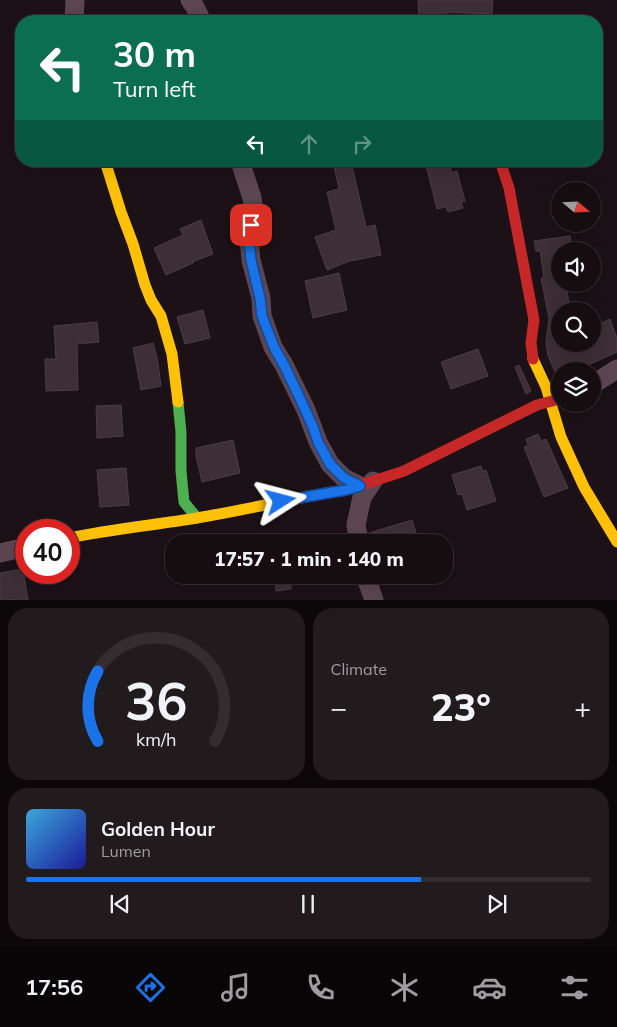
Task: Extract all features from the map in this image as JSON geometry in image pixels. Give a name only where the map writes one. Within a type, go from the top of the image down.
[{"type":"street","points":[[74,15],[75,0]]},
{"type":"street","points":[[190,0],[199,15]]},
{"type":"street","points":[[107,167],[145,285],[151,300],[161,316],[172,354],[181,432],[181,471],[184,502],[196,518]]},
{"type":"street","points":[[242,167],[254,210],[249,239],[251,260],[260,298],[262,316],[274,347],[330,464],[344,478],[367,484]]},
{"type":"street","points":[[502,167],[509,188],[534,320],[533,360],[551,394]]},
{"type":"street","points":[[601,379],[617,369]]},
{"type":"street","points":[[80,536],[196,518],[346,490],[367,484],[404,471],[537,405],[551,401]]},
{"type":"street","points":[[557,412],[561,437],[584,487],[617,542]]},
{"type":"street","points":[[358,534],[356,525],[367,484]]},
{"type":"street","points":[[0,553],[15,550]]},
{"type":"street","points":[[368,584],[374,600]]},
{"type":"building","points":[[418,0],[493,0],[492,14],[446,12],[446,15],[419,15]]},
{"type":"building","points":[[334,167],[352,167],[366,227],[375,225],[381,255],[350,261],[327,270],[315,237],[336,230],[327,192],[339,189]]},
{"type":"building","points":[[426,167],[451,167],[451,173],[457,171],[465,201],[461,202],[463,208],[448,212],[446,207],[437,209]]},
{"type":"building","points":[[201,220],[213,254],[166,275],[154,248],[183,235],[180,229]]},
{"type":"building","points":[[570,236],[571,242],[551,242],[551,292],[567,292],[569,302],[551,302],[551,352],[601,352],[601,323],[610,319],[617,338],[617,352],[595,362],[551,362],[546,343],[549,318],[541,278],[544,278],[540,251],[536,251],[534,241]]},
{"type":"building","points":[[339,273],[347,310],[313,318],[305,281]]},
{"type":"building","points":[[203,310],[210,338],[185,344],[177,317]]},
{"type":"building","points":[[97,322],[99,342],[77,344],[78,390],[46,391],[45,359],[56,359],[54,326]]},
{"type":"building","points":[[153,343],[161,386],[141,390],[133,348]]},
{"type":"building","points":[[478,349],[488,376],[451,389],[441,362]]},
{"type":"building","points":[[519,365],[531,391],[526,394],[515,367]]},
{"type":"building","points":[[121,405],[123,436],[97,438],[96,406]]},
{"type":"building","points":[[538,434],[541,441],[546,439],[568,488],[544,497],[524,447],[528,446],[526,439]]},
{"type":"building","points":[[233,440],[240,473],[202,482],[196,448]]},
{"type":"building","points":[[481,466],[483,471],[486,470],[496,501],[467,510],[462,494],[458,495],[452,475]]},
{"type":"building","points":[[126,468],[129,505],[100,507],[97,470]]},
{"type":"building","points":[[412,520],[416,534],[369,534]]},
{"type":"building","points":[[15,570],[15,584],[25,584],[28,600],[0,600],[0,573]]},
{"type":"building","points":[[276,584],[291,584],[291,589],[276,591]]},
{"type":"traffic: fast","points":[[178,402],[184,502],[197,518]]},
{"type":"traffic: slow","points":[[107,167],[145,285],[151,300],[161,316],[172,354],[178,402]]},
{"type":"traffic: slow","points":[[533,359],[546,387],[561,437],[584,487],[617,542]]},
{"type":"traffic: slow","points":[[80,536],[197,518],[333,492]]},
{"type":"traffic: jam","points":[[502,167],[509,188],[534,320],[531,343],[533,359]]},
{"type":"traffic: jam","points":[[333,492],[346,490],[404,471],[537,405],[551,401]]},
{"type":"route","points":[[251,225],[249,239],[251,260],[260,298],[262,316],[274,347],[306,410],[318,442],[330,464],[344,478],[360,486],[281,501]]}]
